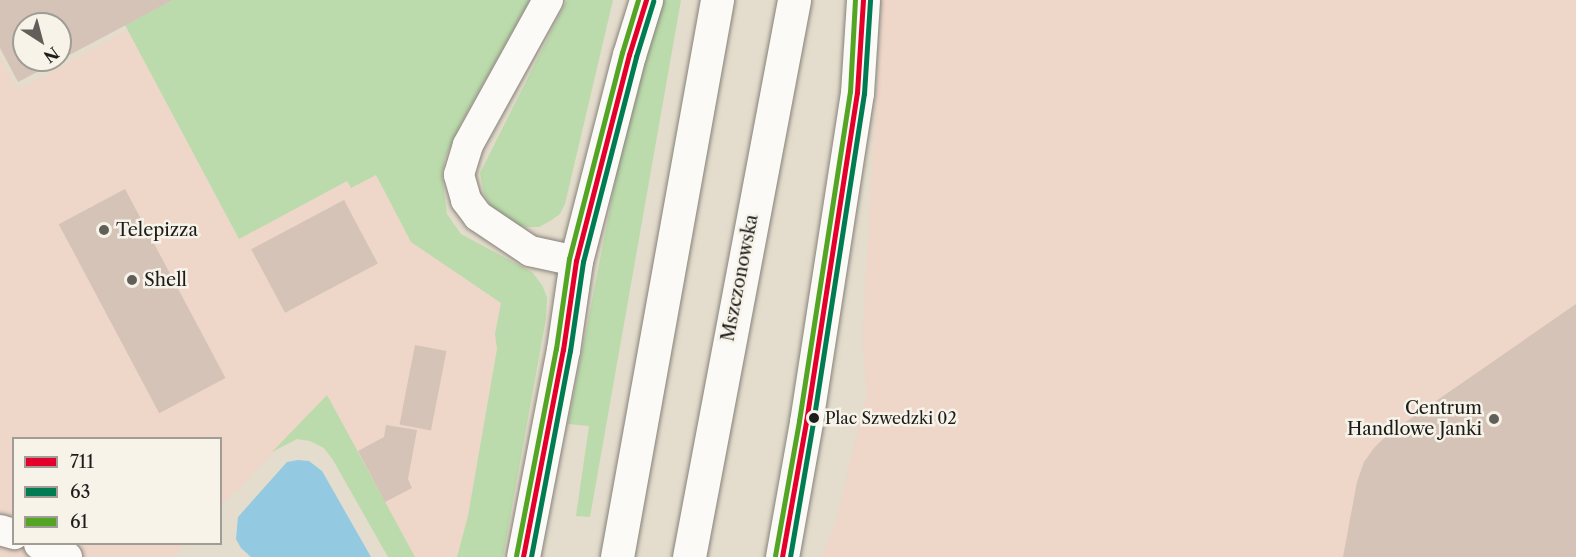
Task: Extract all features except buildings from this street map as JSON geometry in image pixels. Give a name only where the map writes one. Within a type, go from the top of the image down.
[{"type":"main road","points":[[523,557],[563,350],[576,261],[629,55],[646,0]]},
{"type":"main road","points":[[620,544],[717,0]]},
{"type":"main road","name":"Mszczonowska","points":[[690,551],[794,0]]},
{"type":"main road","points":[[782,557],[806,422],[857,93],[863,0]]},
{"type":"street","points":[[548,0],[468,145],[459,174],[466,200],[478,216],[530,251],[576,261]]},
{"type":"street","points":[[43,545],[67,557]]},
{"type":"shaded area","points":[[882,0],[1576,0],[1576,557],[821,557],[836,522],[867,392],[862,339]]},
{"type":"shaded area","points":[[128,30],[238,238],[347,181],[352,188],[376,175],[411,242],[501,303],[495,334],[497,349],[468,516],[457,557],[415,557],[327,395],[241,487],[222,503],[222,437],[12,437],[12,545],[183,545],[174,557],[0,557],[0,57],[18,90],[51,72],[72,72],[72,61]]},
{"type":"green space","points":[[173,0],[530,0],[460,125],[445,158],[442,174],[447,214],[461,234],[532,272],[542,285],[547,297],[546,318],[503,557],[457,557],[468,516],[497,349],[495,334],[501,303],[411,242],[376,175],[351,188],[347,181],[239,239],[125,25]]},
{"type":"green space","points":[[567,0],[613,0],[565,204],[560,214],[539,227],[516,225],[493,210],[484,194],[480,173]]},
{"type":"green space","points":[[658,0],[681,0],[590,517],[576,516],[589,426],[568,424],[637,69]]},
{"type":"green space","points":[[327,395],[415,557],[388,557],[324,448],[310,441],[297,439],[272,452]]},
{"type":"water","points":[[309,461],[322,471],[371,557],[251,557],[241,548],[236,539],[238,517],[287,462]]},
{"type":"transit line","name":"61","points":[[516,556],[556,349],[569,259],[622,53],[638,0]]},
{"type":"transit line","name":"711","points":[[523,557],[563,350],[576,261],[629,55],[646,0]]},
{"type":"transit line","name":"61","points":[[775,556],[799,421],[850,92],[855,0]]},
{"type":"transit line","name":"711","points":[[782,557],[806,422],[857,93],[863,0]]},
{"type":"transit line","name":"63","points":[[790,557],[864,94],[870,0]]},
{"type":"transit line","name":"63","points":[[531,557],[570,351],[583,262],[636,57],[653,2]]},
{"type":"place","name":"Telepizza","points":[[104,230]]},
{"type":"place","name":"Shell","points":[[132,280]]},
{"type":"place","name":"Plac Szwedzki 02","points":[[814,418]]},
{"type":"place","name":"Centrum Handlowe Janki","points":[[1494,419]]}]
